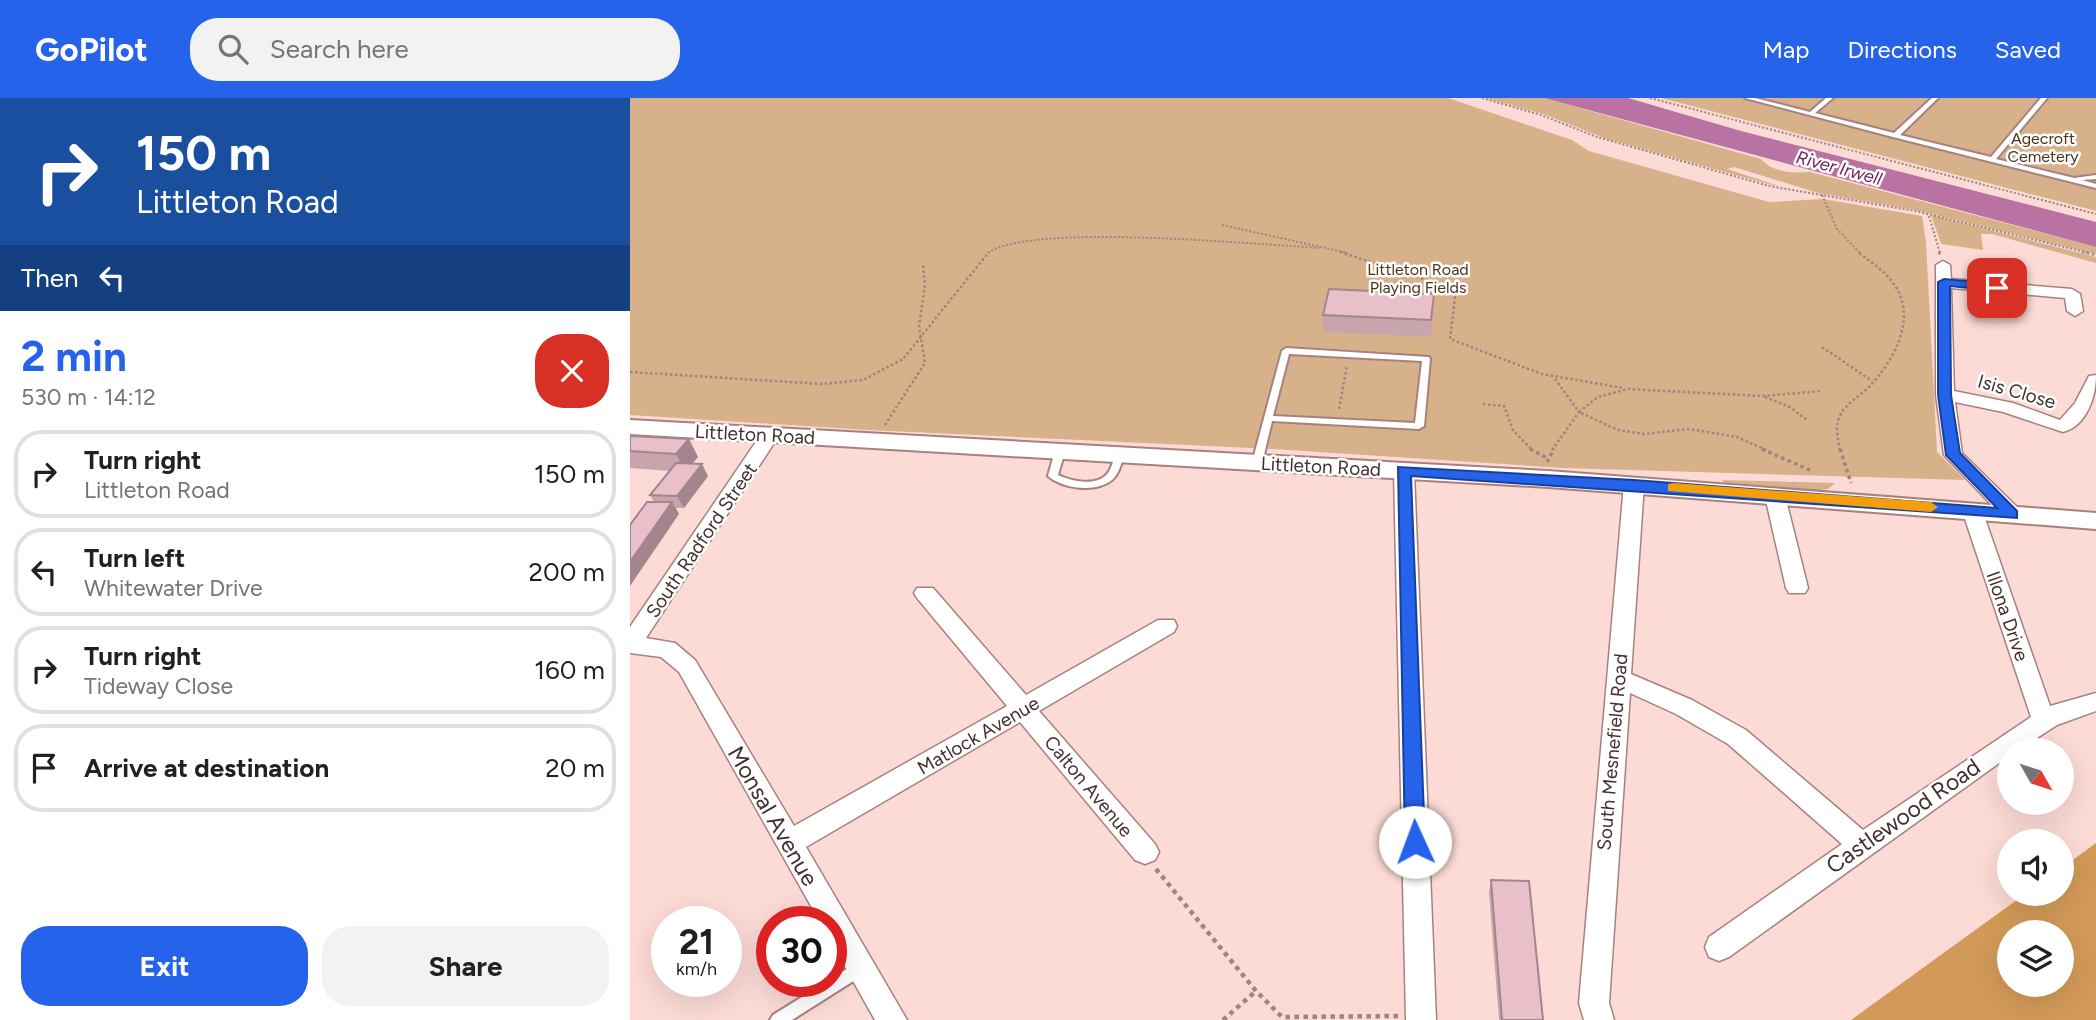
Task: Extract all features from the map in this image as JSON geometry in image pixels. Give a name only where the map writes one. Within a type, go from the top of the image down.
[{"type":"street","points":[[2011,514],[1953,455],[1944,395],[1944,274],[2071,294],[2075,311]]},
{"type":"street","name":"Isis Close","points":[[1944,395],[2007,407],[2063,427],[2083,405],[2095,380]]},
{"type":"street","name":"Littleton Road","points":[[630,427],[1404,471],[1548,468],[1634,484],[2096,521]]},
{"type":"street","name":"South Radford Street","points":[[634,635],[771,435]]},
{"type":"street","points":[[1404,471],[1421,1018]]},
{"type":"street","name":"South Mesnefield Road","points":[[1599,1020],[1594,1003],[1634,484]]},
{"type":"street","points":[[1775,496],[1797,588]]},
{"type":"street","name":"Illona Drive","points":[[1972,510],[2040,711],[2048,718]]},
{"type":"street","name":"Calton Avenue","points":[[925,593],[1145,852]]},
{"type":"street","name":"Matlock Avenue","points":[[789,844],[1166,626]]},
{"type":"street","name":"Monsal Avenue","points":[[634,635],[667,649],[687,666],[892,1020]]},
{"type":"street","points":[[1618,678],[1684,706],[1737,737],[1862,845]]},
{"type":"street","name":"Castlewood Road","points":[[1719,947],[2048,718],[2096,702]]},
{"type":"lane","points":[[1748,98],[2096,186]]},
{"type":"lane","points":[[1811,114],[1830,98]]},
{"type":"lane","points":[[1895,136],[1935,98]]},
{"type":"lane","points":[[1992,160],[2044,98]]},
{"type":"lane","points":[[2067,179],[2096,177]]},
{"type":"lane","points":[[1257,463],[1268,418],[1286,352],[1426,359],[1419,426],[1268,418]]},
{"type":"lane","points":[[778,1020],[861,968]]},
{"type":"path","points":[[1482,98],[1541,115],[1597,137],[1713,171],[1822,195],[1924,213],[2096,256]]},
{"type":"path","points":[[1650,98],[2096,214]]},
{"type":"path","points":[[1822,195],[1832,209],[1836,228],[1886,273],[1902,298],[1904,315],[1898,344],[1873,381],[1849,402],[1838,418],[1837,434],[1857,502]]},
{"type":"path","points":[[1924,213],[1932,218],[1944,274]]},
{"type":"path","points":[[1222,225],[1409,271],[1446,286],[1455,297],[1450,339],[1480,348],[1512,365],[1555,378],[1628,388],[1762,396],[1821,391]]},
{"type":"path","points":[[630,372],[844,384],[887,369],[903,359],[923,338],[980,260],[998,246],[1010,243],[1060,236],[1321,248]]},
{"type":"path","points":[[872,440],[904,399],[925,363],[919,326],[925,285],[923,265]]},
{"type":"path","points":[[1822,347],[1873,381]]},
{"type":"path","points":[[1337,422],[1349,355]]},
{"type":"path","points":[[1555,378],[1579,412],[1618,430],[1644,434],[1689,429],[1737,436],[1812,471]]},
{"type":"path","points":[[1483,404],[1504,406],[1506,416],[1517,435],[1548,468],[1579,412],[1598,397],[1628,388]]},
{"type":"path","points":[[1762,396],[1790,407],[1808,421]]},
{"type":"path","points":[[1145,852],[1167,887],[1256,991],[1282,1017],[1421,1018]]},
{"type":"path","points":[[1223,1020],[1256,991]]},
{"type":"green space","name":"Littleton Road Playing Fields","points":[[630,98],[1448,98],[1572,140],[1589,151],[1769,202],[1823,199],[1922,216],[1926,242],[1937,452],[1965,480],[1563,468],[1273,449],[868,430],[630,415]]},
{"type":"green space","points":[[1485,98],[1544,98],[1761,159],[1778,170],[1810,172],[2096,247],[2096,254],[1915,210],[1818,193],[1734,167],[1727,169],[1779,186],[1768,184],[1607,139],[1543,114]]},
{"type":"green space","name":"Agecroft Cemetery","points":[[1661,98],[2096,98],[2096,211]]},
{"type":"green space","points":[[1931,215],[2096,257],[2096,263],[1992,234],[1981,234],[1983,250],[1941,244]]},
{"type":"green space","points":[[1723,480],[1835,483],[1828,489],[1817,491],[1723,484]]},
{"type":"shaded area","points":[[2096,843],[2096,1020],[1851,1020],[2008,906],[2074,906],[2074,859]]},
{"type":"water","name":"River Irwell","points":[[1544,98],[1628,98],[1741,131],[2096,222],[2096,247]]},
{"type":"building","points":[[1329,289],[1434,294],[1431,320],[1323,315]]},
{"type":"building","points":[[630,436],[689,439],[676,454],[630,451]]},
{"type":"building","points":[[676,463],[702,464],[677,496],[650,495]]},
{"type":"building","points":[[647,502],[672,502],[630,562],[630,525]]},
{"type":"building","points":[[1491,880],[1529,881],[1543,1020],[1502,1020]]},
{"type":"slow traffic","points":[[1673,488],[1931,507]]},
{"type":"route","points":[[1415,842],[1404,471],[1634,484],[2011,514],[1953,455],[1944,395],[1944,282],[1997,288]]}]
